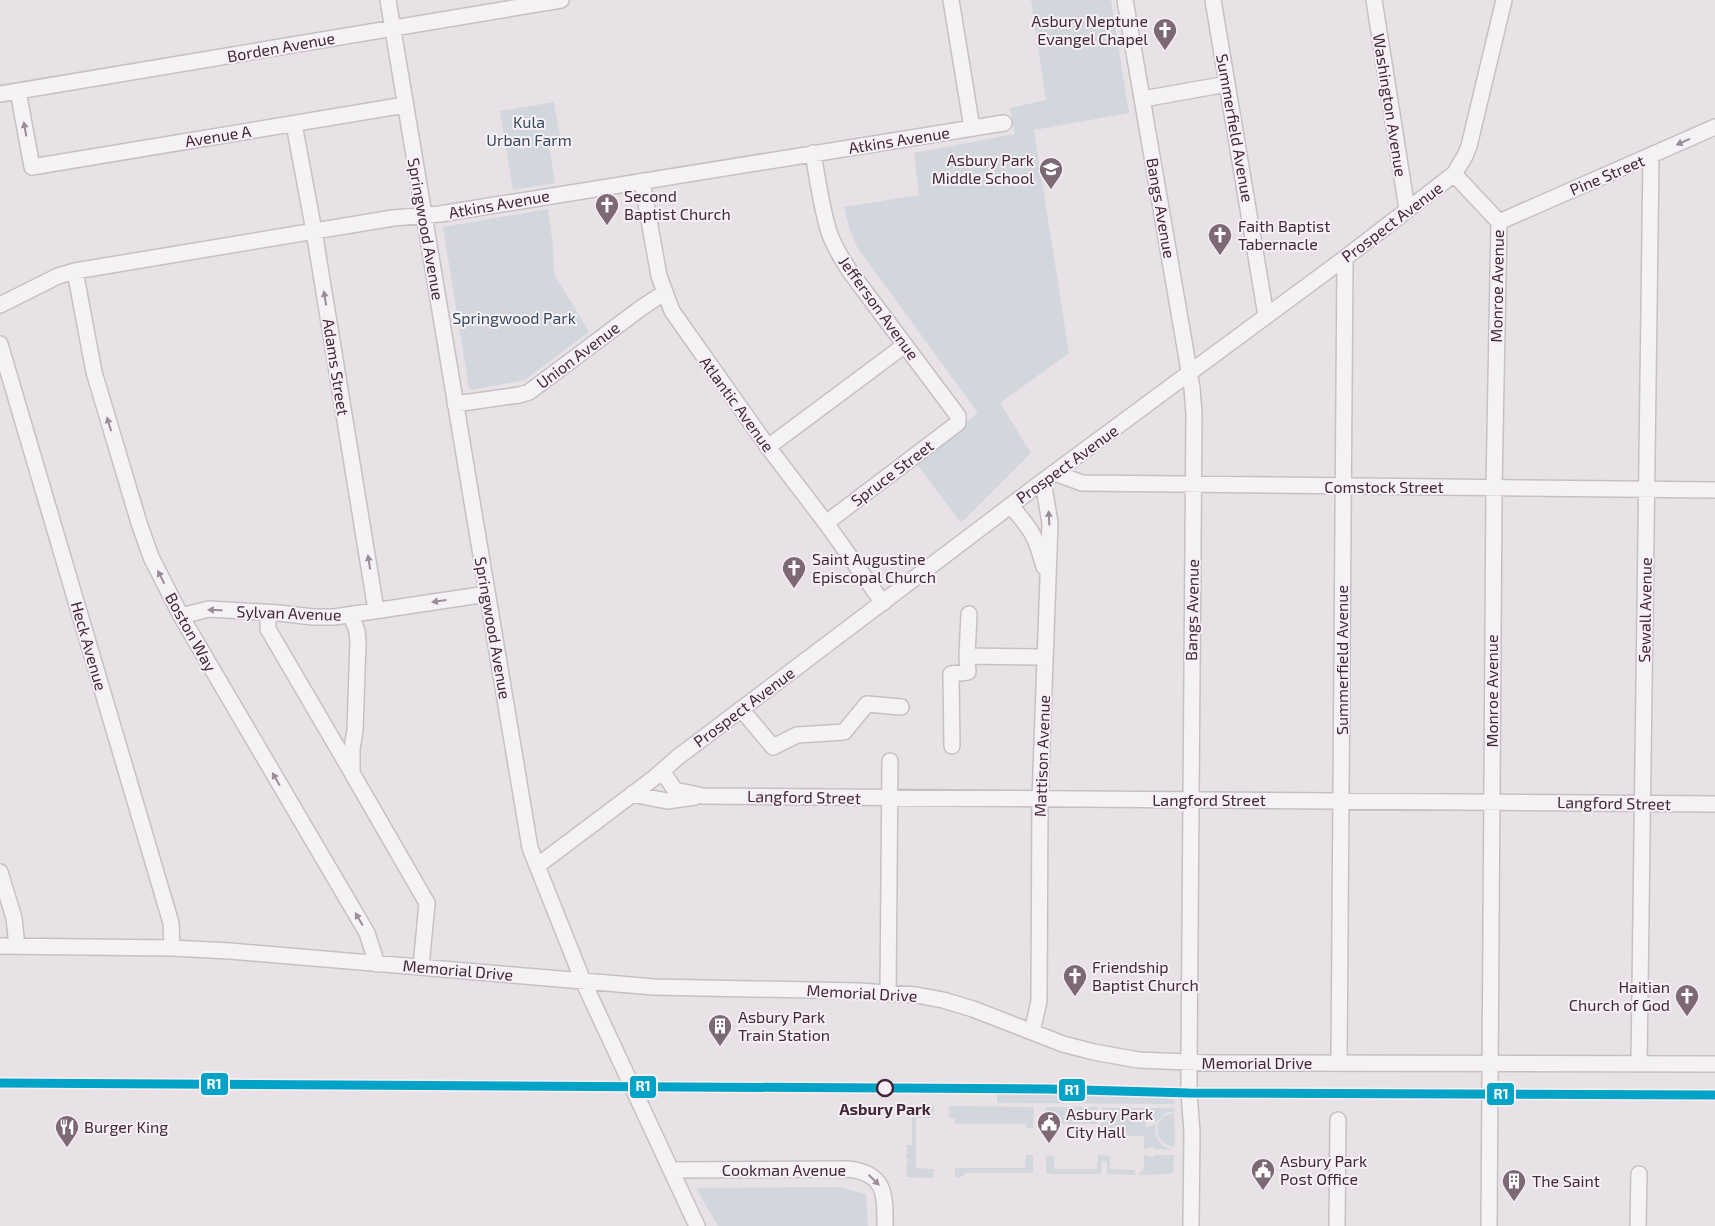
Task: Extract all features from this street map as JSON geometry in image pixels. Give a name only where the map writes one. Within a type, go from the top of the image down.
[{"type":"street","name":"Springwood Avenue","points":[[388,0],[530,848],[582,981],[697,1226]]},
{"type":"street","name":"Borden Avenue","points":[[0,94],[561,0]]},
{"type":"street","points":[[951,0],[972,128]]},
{"type":"street","name":"Bangs Avenue","points":[[1126,0],[1189,374],[1194,414],[1189,1062],[1192,1132],[1191,1226]]},
{"type":"street","name":"Summerfield Avenue","points":[[1213,0],[1266,316]]},
{"type":"street","name":"Washington Avenue","points":[[1374,0],[1407,210]]},
{"type":"street","name":"Prospect Avenue","points":[[537,866],[741,709],[1049,477],[1345,258],[1454,174],[1469,146],[1504,0]]},
{"type":"street","points":[[1143,99],[1227,84]]},
{"type":"street","name":"Avenue A","points":[[18,91],[32,167],[405,105]]},
{"type":"street","name":"Atkins Avenue","points":[[0,305],[58,276],[75,271],[394,218],[424,216],[1004,123]]},
{"type":"street","name":"Adams Street","points":[[294,124],[314,231],[376,610]]},
{"type":"street","name":"Pine Street","points":[[1499,222],[1651,157],[1715,127]]},
{"type":"street","name":"Jefferson Avenue","points":[[813,153],[821,202],[830,236],[851,273],[958,416],[958,423]]},
{"type":"street","name":"Sewall Avenue","points":[[1639,1064],[1651,157]]},
{"type":"street","name":"Monroe Avenue","points":[[1454,174],[1499,222],[1494,488],[1489,1226]]},
{"type":"street","name":"Atlantic Avenue","points":[[642,181],[659,276],[672,311],[768,447],[826,523],[883,603]]},
{"type":"street","name":"Summerfield Avenue","points":[[1339,1063],[1345,258]]},
{"type":"street","name":"Boston Way","points":[[75,271],[92,366],[151,557],[181,616],[367,933],[377,964]]},
{"type":"street","name":"Union Avenue","points":[[455,404],[529,392],[641,308],[664,293]]},
{"type":"street","name":"Heck Avenue","points":[[0,344],[171,923],[172,948]]},
{"type":"street","points":[[768,447],[905,345]]},
{"type":"street","name":"Spruce Street","points":[[826,523],[958,423]]},
{"type":"street","name":"Comstock Street","points":[[1049,477],[1082,483],[1715,490]]},
{"type":"street","name":"Mattison Avenue","points":[[1032,1032],[1038,1001],[1040,799],[1050,523],[1048,506],[1049,477]]},
{"type":"street","points":[[1011,506],[1036,538],[1048,584]]},
{"type":"street","name":"Sylvan Avenue","points":[[181,616],[209,609],[268,612],[313,617],[351,615],[487,594]]},
{"type":"street","points":[[268,612],[268,629],[427,903],[422,967]]},
{"type":"street","points":[[952,746],[951,674],[968,672],[969,614]]},
{"type":"street","points":[[351,615],[357,631],[358,642],[352,773]]},
{"type":"street","points":[[967,656],[1045,657]]},
{"type":"street","points":[[741,709],[773,747],[797,735],[844,732],[867,704],[901,707]]},
{"type":"street","points":[[888,994],[890,761]]},
{"type":"street","name":"Langford Street","points":[[662,770],[675,790],[703,796]]},
{"type":"street","name":"Langford Street","points":[[632,794],[666,801],[703,796],[1715,804]]},
{"type":"street","points":[[0,872],[14,918],[17,946]]},
{"type":"street","name":"Memorial Drive","points":[[0,946],[172,948],[230,951],[694,989],[860,991],[916,995],[943,1000],[973,1009],[1063,1044],[1138,1060],[1189,1062],[1715,1064]]},
{"type":"street","points":[[1337,1226],[1338,1120]]},
{"type":"street","name":"Cookman Avenue","points":[[671,1170],[848,1169],[858,1171],[873,1177],[882,1189],[885,1199],[885,1226]]},
{"type":"street","points":[[1638,1226],[1639,1174]]},
{"type":"green space","points":[[1031,0],[1111,0],[1129,113],[1034,130],[1069,353],[1000,403],[1031,453],[961,523],[916,463],[978,413],[857,247],[844,207],[919,195],[914,153],[1015,134],[1010,108],[1046,100]]},
{"type":"green space","name":"Kula Urban Farm","points":[[554,102],[561,143],[549,145],[555,183],[513,190],[500,111]]},
{"type":"green space","name":"Springwood Park","points":[[548,209],[554,274],[589,332],[525,380],[471,390],[469,388],[443,227]]},
{"type":"green space","points":[[997,1094],[1171,1095],[1171,1100],[1175,1100],[1175,1104],[997,1103]]},
{"type":"green space","points":[[934,1105],[933,1118],[916,1118],[916,1168],[934,1169],[933,1178],[906,1177],[908,1159],[906,1159],[906,1154],[908,1153],[906,1145],[912,1145],[912,1112],[929,1112],[929,1106]]},
{"type":"green space","points":[[949,1106],[1034,1107],[1033,1128],[1026,1128],[1026,1124],[955,1124],[955,1119],[949,1118]]},
{"type":"green space","points":[[1046,1107],[1098,1107],[1097,1124],[1054,1124],[1053,1128],[1046,1128]]},
{"type":"green space","points":[[1101,1108],[1175,1108],[1175,1111],[1165,1113],[1157,1122],[1146,1118],[1146,1127],[1156,1124],[1155,1129],[1159,1142],[1175,1150],[1154,1149],[1154,1147],[1144,1149],[1144,1136],[1111,1136],[1110,1140],[1100,1139]]},
{"type":"green space","points":[[1174,1113],[1175,1147],[1167,1145],[1162,1141],[1157,1129],[1158,1123],[1162,1118]]},
{"type":"green space","points":[[1026,1155],[1033,1155],[1033,1173],[966,1173],[960,1177],[955,1177],[955,1168],[1025,1168]]},
{"type":"green space","points":[[1098,1155],[1110,1156],[1110,1169],[1134,1170],[1136,1175],[1107,1174],[1107,1161],[1101,1161],[1101,1174],[1046,1174],[1046,1156],[1054,1156],[1054,1169],[1097,1169]]},
{"type":"green space","points":[[1144,1155],[1154,1157],[1154,1155],[1174,1155],[1173,1172],[1139,1175],[1144,1169]]},
{"type":"green space","points":[[839,1187],[866,1194],[868,1226],[718,1226],[696,1188]]},
{"type":"transit line","name":"R1","points":[[0,1083],[1047,1089],[1189,1093],[1715,1095]]},
{"type":"place","name":"Asbury Neptune Evangel Chapel","points":[[1165,51]]},
{"type":"place","name":"Asbury Park Middle School","points":[[1051,190]]},
{"type":"place","name":"Second Baptist Church","points":[[607,226]]},
{"type":"place","name":"Faith Baptist Tabernacle","points":[[1220,256]]},
{"type":"place","name":"Saint Augustine Episcopal Church","points":[[794,589]]},
{"type":"place","name":"Friendship Baptist Church","points":[[1075,997]]},
{"type":"place","name":"Haitian Church of God","points":[[1687,1017]]},
{"type":"place","name":"Asbury Park Train Station","points":[[720,1047]]},
{"type":"place","name":"Asbury Park","points":[[885,1088]]},
{"type":"place","name":"Asbury Park City Hall","points":[[1049,1144]]},
{"type":"place","name":"Burger King","points":[[67,1148]]},
{"type":"place","name":"Asbury Park Post Office","points":[[1263,1191]]},
{"type":"place","name":"The Saint","points":[[1514,1202]]}]
